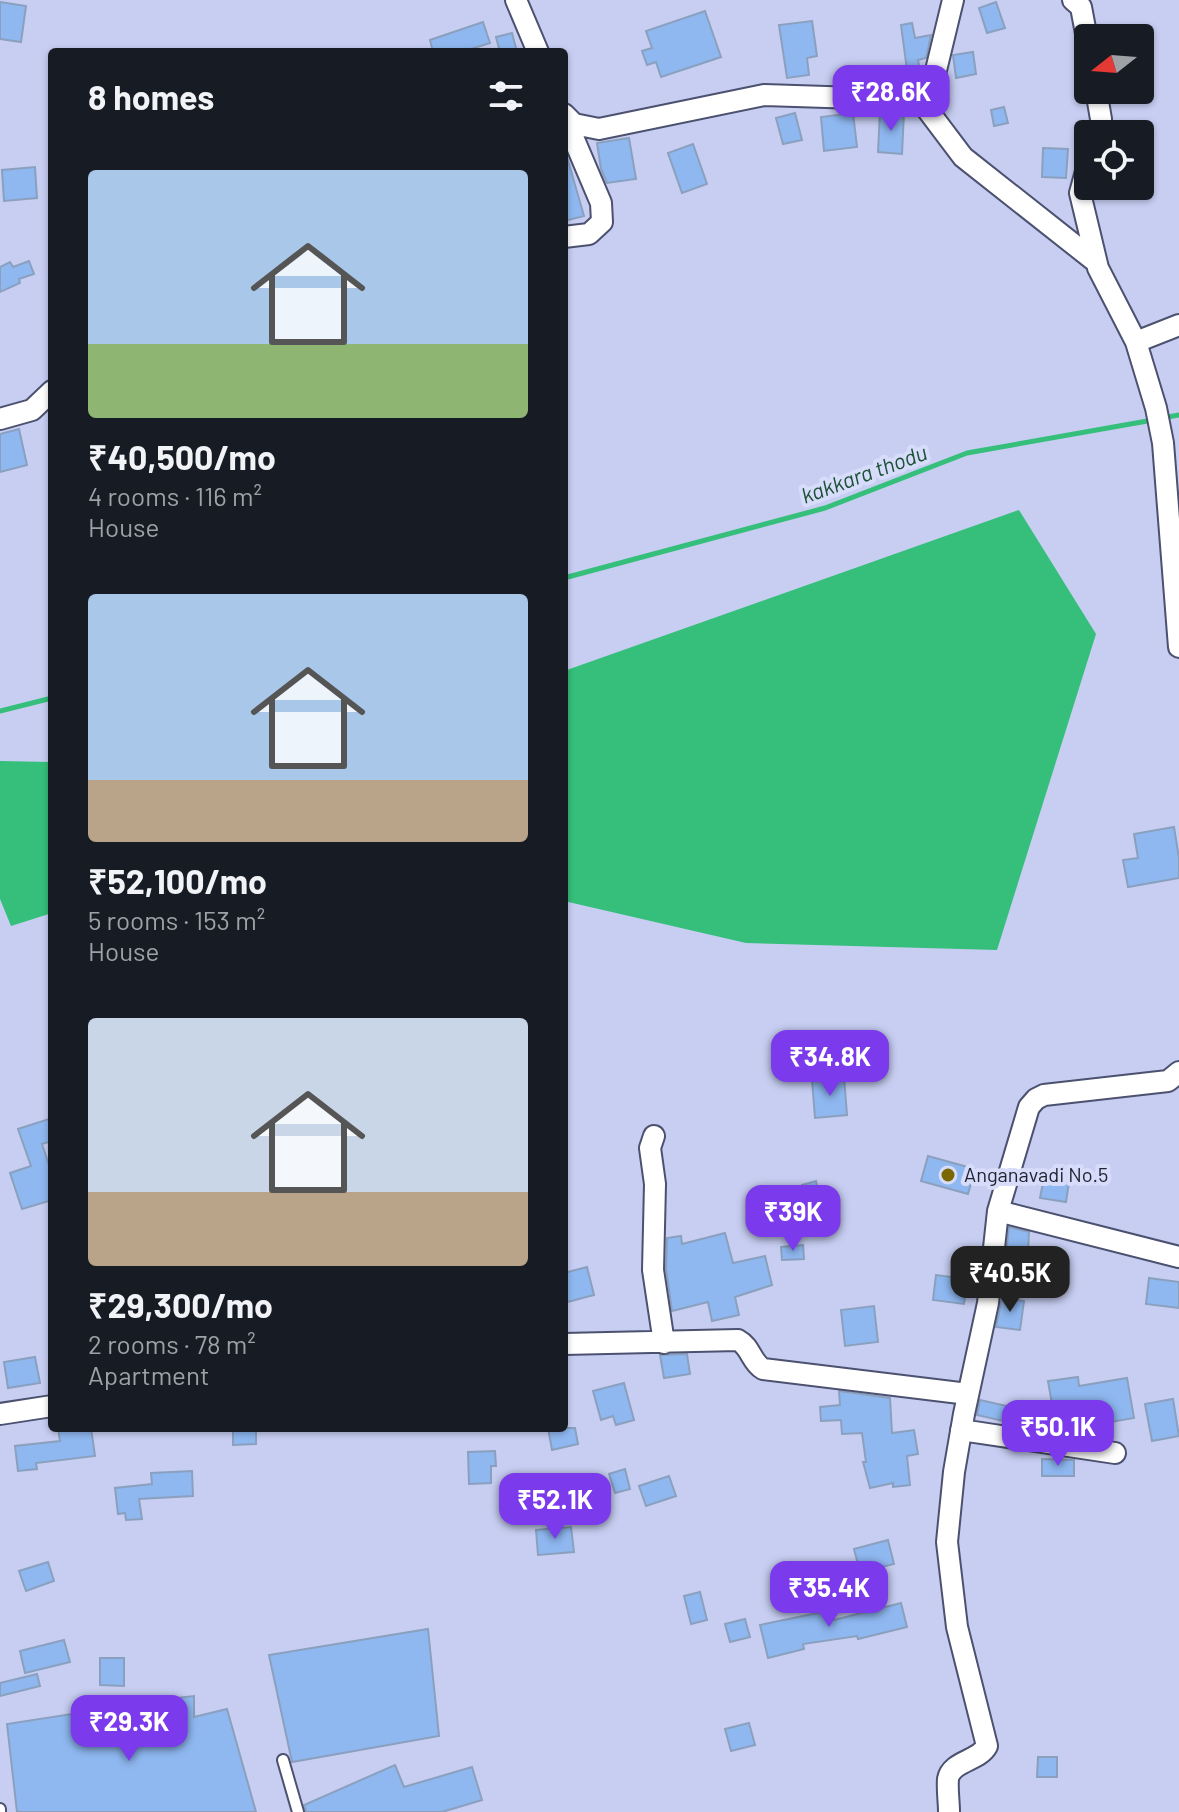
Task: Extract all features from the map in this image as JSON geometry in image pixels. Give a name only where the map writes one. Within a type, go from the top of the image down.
[{"type":"street","points":[[516,0],[536,48]]},
{"type":"street","points":[[568,119],[574,124],[599,129],[764,95],[920,100],[931,91],[953,0]]},
{"type":"street","points":[[1073,0],[1081,7],[1084,24]]},
{"type":"street","points":[[920,100],[963,157],[1096,262]]},
{"type":"street","points":[[568,125],[601,203],[602,222],[589,234],[568,237]]},
{"type":"street","points":[[1082,200],[1096,262],[1136,342],[1156,408],[1163,443],[1179,647]]},
{"type":"street","points":[[1136,342],[1179,325]]},
{"type":"street","points":[[0,419],[32,410],[48,395]]},
{"type":"street","points":[[949,1812],[948,1777],[951,1772],[981,1755],[987,1746],[957,1627],[947,1542],[954,1472],[988,1303],[998,1211],[1029,1107],[1044,1095],[1168,1081],[1179,1072]]},
{"type":"street","points":[[654,1136],[650,1148],[655,1184],[653,1270],[664,1343]]},
{"type":"street","points":[[998,1211],[1179,1257]]},
{"type":"street","points":[[568,1344],[738,1340],[763,1369],[968,1394]]},
{"type":"street","points":[[0,1414],[48,1407]]},
{"type":"street","points":[[961,1430],[1115,1453]]},
{"type":"lane","points":[[283,1760],[298,1812]]},
{"type":"shaded area","points":[[1019,510],[1096,634],[997,950],[746,943],[568,902],[568,670]]},
{"type":"shaded area","points":[[0,761],[48,762],[48,914],[11,926],[0,899]]},
{"type":"building","points":[[0,2],[26,6],[21,42],[0,39]]},
{"type":"building","points":[[996,2],[1005,28],[987,33],[979,8]]},
{"type":"building","points":[[705,11],[721,57],[661,77],[656,62],[647,65],[642,51],[652,48],[646,31]]},
{"type":"building","points":[[812,21],[817,56],[807,58],[809,75],[787,78],[779,25]]},
{"type":"building","points":[[483,22],[490,43],[474,48],[432,48],[430,40]]},
{"type":"building","points":[[912,23],[915,38],[931,35],[926,58],[918,60],[919,84],[916,87],[886,86],[884,79],[899,76],[898,72],[907,70],[901,25]]},
{"type":"building","points":[[512,33],[516,48],[499,48],[496,37]]},
{"type":"building","points":[[973,52],[976,74],[956,78],[953,55]]},
{"type":"building","points":[[1004,107],[1008,123],[994,126],[991,110]]},
{"type":"building","points":[[880,112],[904,112],[902,154],[878,152]]},
{"type":"building","points":[[795,113],[802,140],[783,144],[776,118]]},
{"type":"building","points":[[853,113],[857,147],[824,151],[821,117]]},
{"type":"building","points":[[629,138],[636,179],[607,183],[601,169],[597,143]]},
{"type":"building","points":[[693,144],[707,184],[682,193],[668,153]]},
{"type":"building","points":[[1043,148],[1068,149],[1066,178],[1042,177]]},
{"type":"building","points":[[568,160],[584,216],[568,220]]},
{"type":"building","points":[[35,167],[37,198],[4,201],[2,170]]},
{"type":"building","points":[[29,261],[34,274],[19,279],[20,283],[0,292],[0,267],[10,262],[13,267]]},
{"type":"building","points":[[19,429],[27,465],[0,472],[0,434]]},
{"type":"building","points":[[1174,827],[1179,878],[1128,887],[1123,860],[1138,858],[1134,834]]},
{"type":"building","points":[[844,1077],[847,1115],[815,1118],[812,1080]]},
{"type":"building","points":[[48,1119],[48,1142],[42,1144],[48,1162],[48,1201],[22,1209],[10,1173],[31,1166],[18,1129]]},
{"type":"building","name":"Anganavadi No.5","points":[[928,1156],[975,1169],[968,1194],[921,1181]]},
{"type":"building","points":[[1045,1172],[1070,1176],[1066,1202],[1040,1198]]},
{"type":"building","points":[[816,1181],[819,1194],[805,1197],[802,1185]]},
{"type":"building","points":[[1009,1227],[1029,1232],[1028,1252],[1014,1251],[1013,1263],[1005,1262]]},
{"type":"building","points":[[725,1233],[733,1263],[765,1256],[772,1285],[735,1297],[739,1315],[712,1321],[708,1302],[672,1311],[666,1269],[667,1238],[681,1236],[682,1244]]},
{"type":"building","points":[[803,1245],[804,1259],[782,1260],[781,1247]]},
{"type":"building","points":[[587,1267],[594,1295],[568,1302],[568,1272]]},
{"type":"building","points":[[936,1275],[967,1279],[964,1304],[933,1300]]},
{"type":"building","points":[[1149,1278],[1179,1282],[1179,1308],[1146,1304]]},
{"type":"building","points":[[1002,1298],[1024,1301],[1020,1330],[996,1327]]},
{"type":"building","points":[[874,1306],[878,1342],[845,1346],[841,1310]]},
{"type":"building","points":[[687,1354],[690,1374],[664,1378],[660,1355]]},
{"type":"building","points":[[35,1357],[40,1383],[8,1388],[4,1362]]},
{"type":"building","points":[[1078,1377],[1079,1386],[1127,1378],[1134,1418],[1064,1430],[1059,1402],[1052,1404],[1048,1381]]},
{"type":"building","points":[[624,1383],[634,1420],[616,1425],[613,1416],[601,1420],[593,1391]]},
{"type":"building","points":[[839,1391],[890,1398],[892,1433],[914,1430],[918,1454],[907,1456],[910,1485],[893,1487],[893,1483],[870,1488],[863,1462],[866,1462],[862,1433],[842,1434],[841,1420],[821,1421],[820,1407],[840,1405]]},
{"type":"building","points":[[1173,1399],[1179,1436],[1152,1441],[1145,1404]]},
{"type":"building","points":[[980,1400],[1011,1407],[1008,1422],[977,1415]]},
{"type":"building","points":[[568,1428],[575,1428],[578,1444],[552,1450],[549,1432],[568,1432]]},
{"type":"building","points":[[59,1432],[92,1432],[95,1456],[36,1463],[37,1469],[18,1471],[15,1446],[60,1441]]},
{"type":"building","points":[[233,1432],[256,1432],[256,1444],[233,1445]]},
{"type":"building","points":[[495,1451],[496,1466],[491,1466],[491,1483],[469,1484],[468,1452]]},
{"type":"building","points":[[1042,1459],[1074,1460],[1074,1476],[1042,1476]]},
{"type":"building","points":[[625,1469],[630,1489],[615,1493],[609,1474]]},
{"type":"building","points":[[192,1471],[193,1496],[139,1499],[142,1519],[126,1520],[125,1513],[118,1514],[115,1488],[152,1484],[151,1473]]},
{"type":"building","points":[[669,1476],[676,1496],[646,1506],[639,1486]]},
{"type":"building","points":[[571,1527],[574,1552],[538,1555],[536,1530]]},
{"type":"building","points":[[888,1540],[894,1564],[860,1572],[854,1549]]},
{"type":"building","points":[[48,1562],[54,1581],[26,1591],[19,1571]]},
{"type":"building","points":[[700,1592],[707,1620],[691,1624],[684,1596]]},
{"type":"building","points":[[901,1603],[907,1627],[858,1639],[857,1636],[803,1644],[804,1649],[768,1658],[760,1625],[832,1610],[834,1620]]},
{"type":"building","points":[[745,1619],[750,1637],[730,1642],[725,1624]]},
{"type":"building","points":[[428,1629],[439,1736],[292,1762],[269,1655]]},
{"type":"building","points":[[64,1640],[70,1662],[25,1673],[20,1651]]},
{"type":"building","points":[[100,1658],[124,1658],[124,1686],[100,1685]]},
{"type":"building","points":[[37,1674],[40,1686],[0,1696],[0,1683]]},
{"type":"building","points":[[194,1696],[194,1717],[227,1709],[256,1812],[17,1812],[7,1724],[136,1704],[143,1729],[178,1721],[177,1698]]},
{"type":"building","points":[[749,1723],[755,1745],[731,1751],[725,1729]]},
{"type":"building","points":[[1038,1757],[1057,1757],[1057,1777],[1037,1777]]},
{"type":"building","points":[[395,1765],[404,1787],[472,1767],[482,1800],[442,1812],[306,1812],[304,1805]]},
{"type":"waterway","name":"kakkara thodu","points":[[1162,418],[1179,415]]},
{"type":"waterway","name":"kakkara thodu","points":[[568,577],[825,508],[967,453],[1153,420]]},
{"type":"waterway","name":"kakkara thodu","points":[[0,711],[48,699]]},
{"type":"place","name":"Anganavadi No.5","points":[[948,1175]]}]
